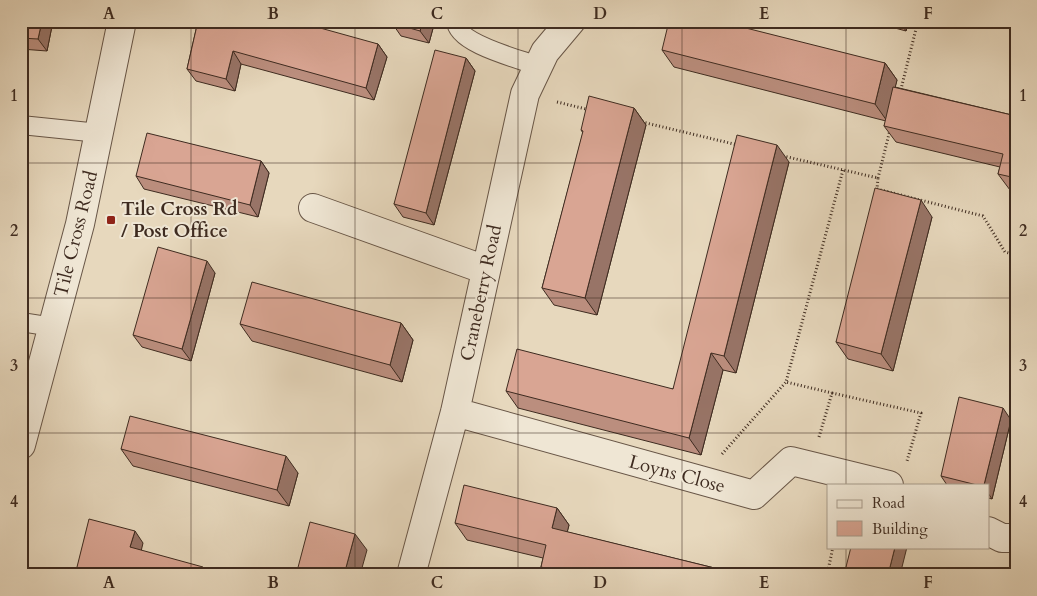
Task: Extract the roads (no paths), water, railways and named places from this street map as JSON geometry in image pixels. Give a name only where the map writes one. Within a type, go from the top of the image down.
[{"type":"street","name":"Tile Cross Road","points":[[21,445],[80,224],[122,21]]},
{"type":"street","name":"Craneberry Road","points":[[411,575],[455,412],[525,94],[545,52],[572,21]]},
{"type":"street","points":[[312,208],[486,270]]},
{"type":"street","name":"Loyns Close","points":[[455,412],[754,494],[791,462],[897,476]]},
{"type":"street","points":[[990,532],[1002,538],[1016,538]]},
{"type":"lane","points":[[456,21],[456,26],[466,39],[538,66]]},
{"type":"lane","points":[[21,125],[99,133]]},
{"type":"lane","points":[[21,322],[53,327]]},
{"type":"place","name":"Tile Cross Rd / Post Office","points":[[111,220]]}]
